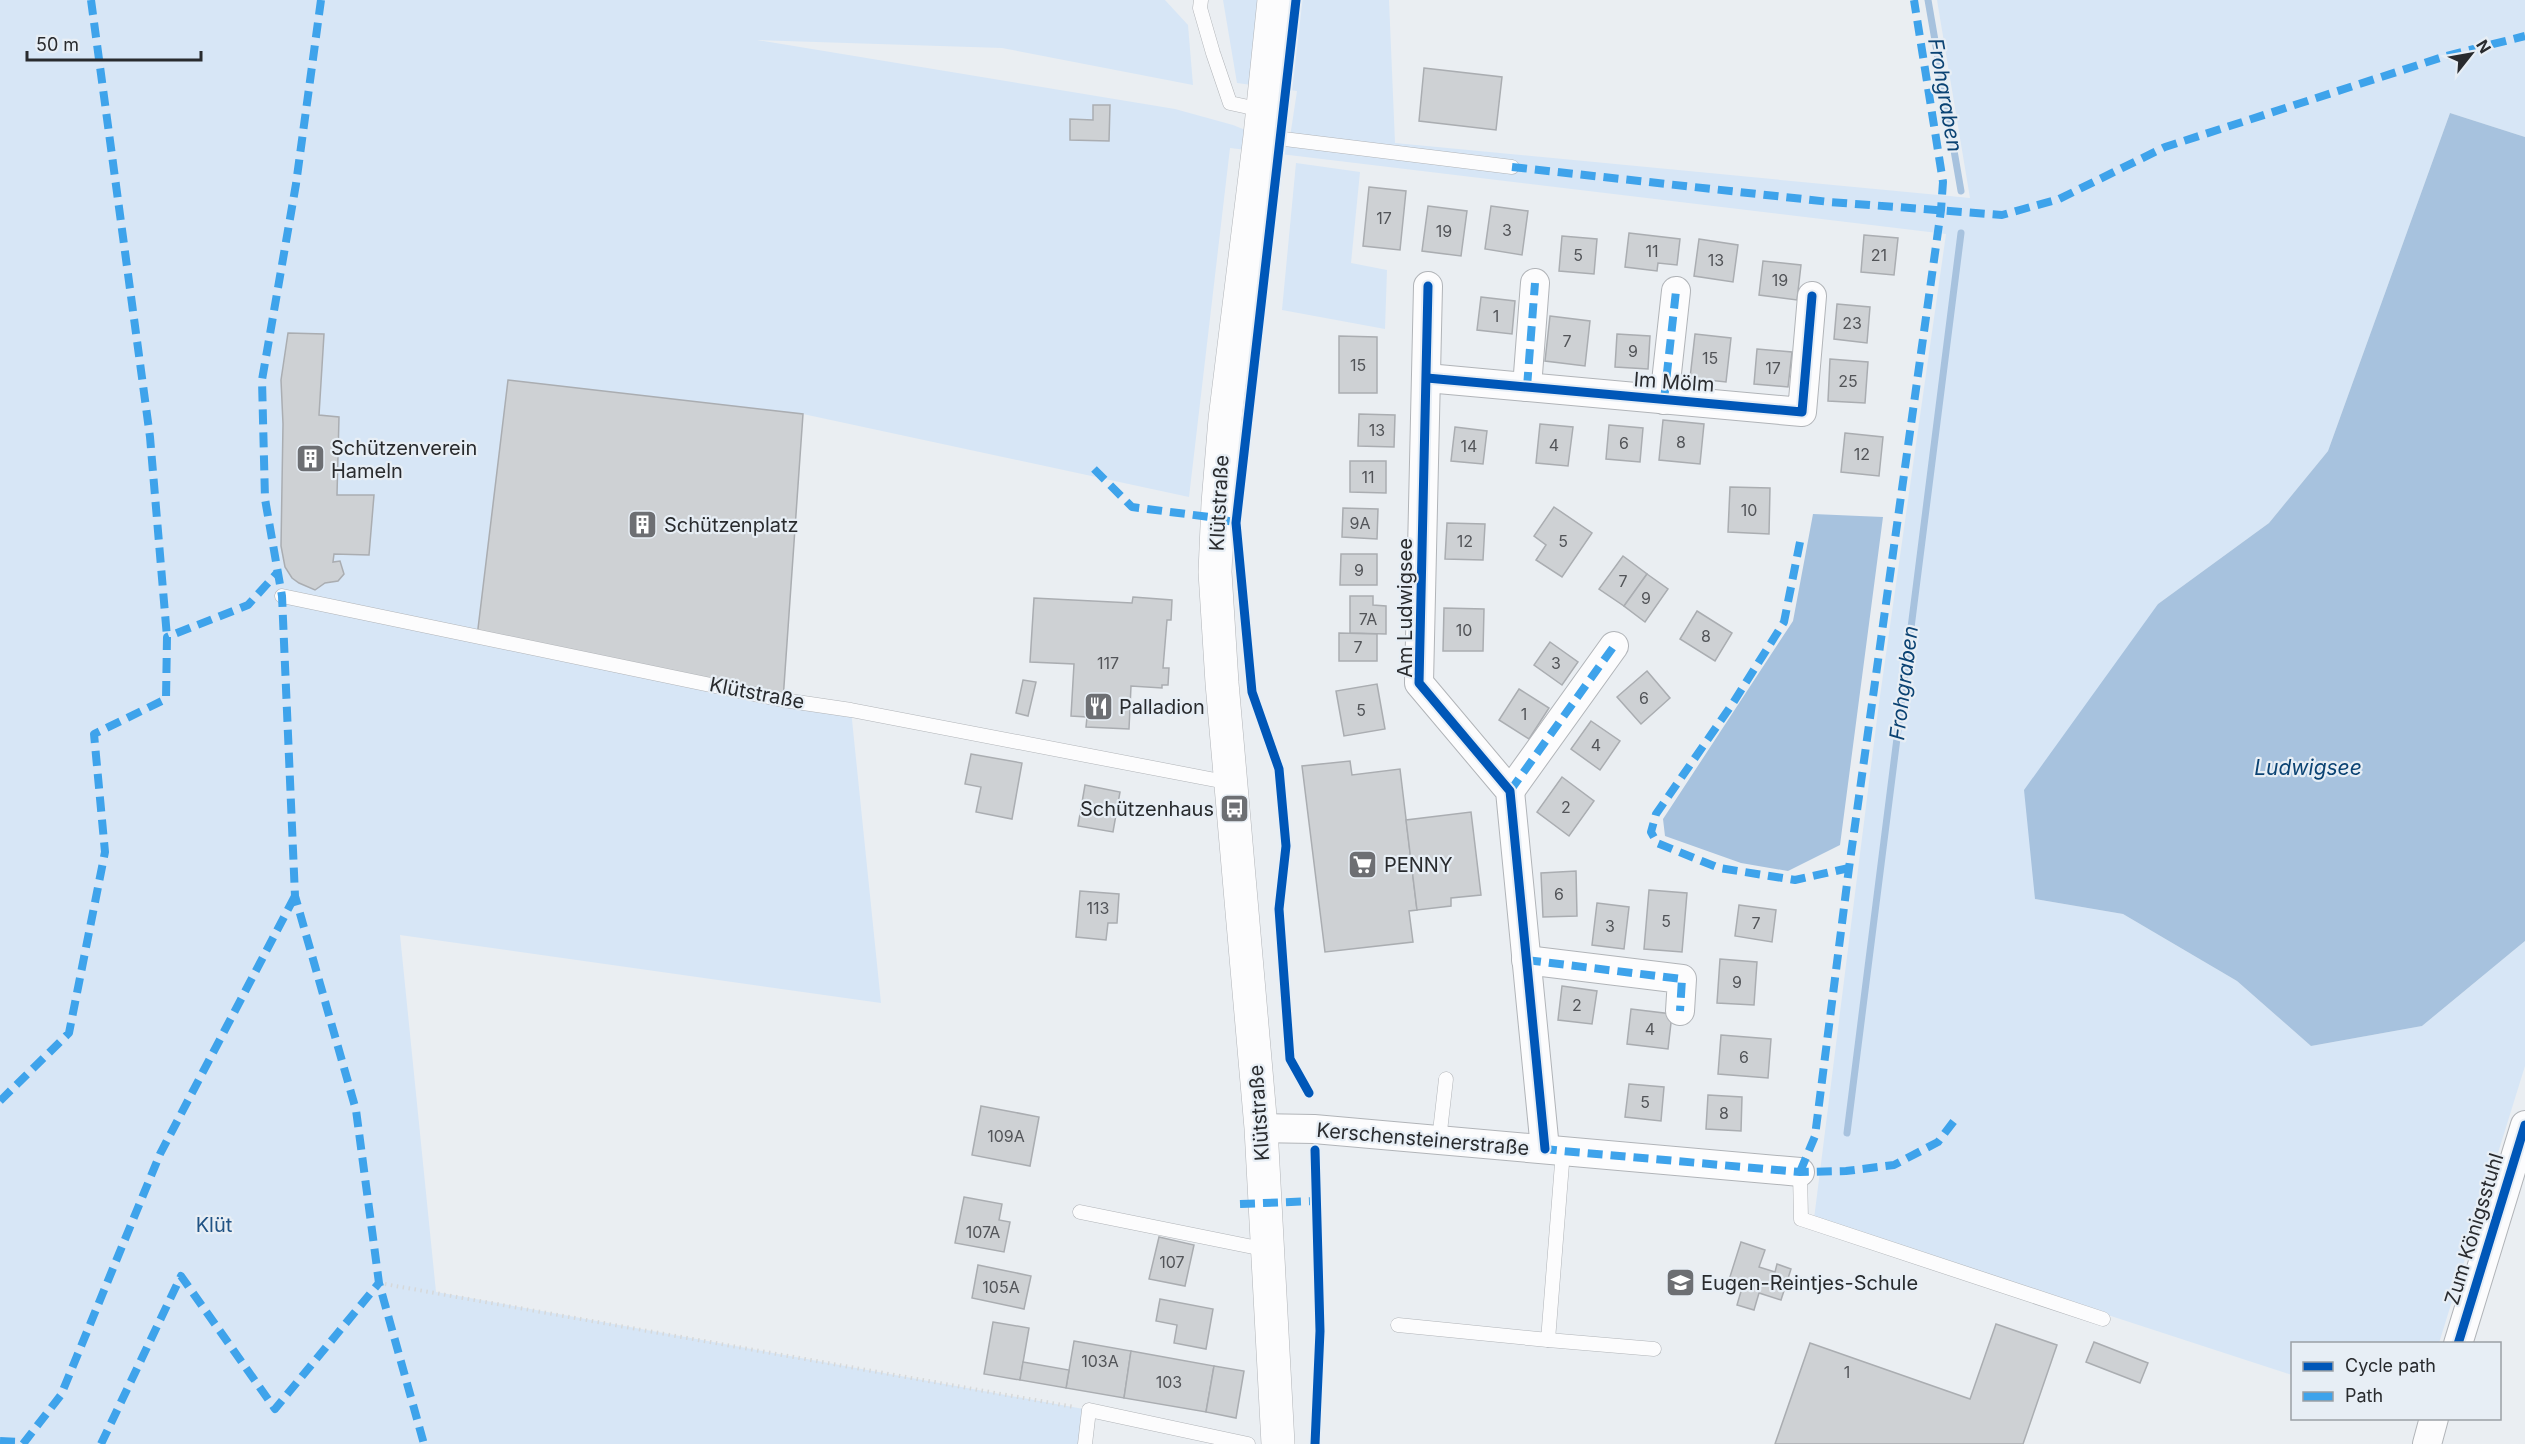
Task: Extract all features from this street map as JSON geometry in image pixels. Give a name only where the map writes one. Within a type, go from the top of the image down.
[{"type":"main road","name":"Klütstraße","points":[[1274,0],[1225,419],[1215,572],[1222,683],[1261,1128],[1278,1444]]},
{"type":"street","points":[[1527,387],[1535,283]]},
{"type":"street","name":"Am Ludwigsee","points":[[1428,286],[1419,683],[1510,791]]},
{"type":"street","name":"Im Mölm","points":[[1664,400],[1676,291]]},
{"type":"street","name":"Im Mölm","points":[[1427,378],[1802,412],[1812,296]]},
{"type":"street","points":[[1554,1150],[1526,960],[1510,791],[1614,646]]},
{"type":"street","points":[[1526,960],[1682,979],[1680,1011]]},
{"type":"street","name":"Zum Königsstuhl","points":[[2459,1342],[2525,1125]]},
{"type":"street","name":"Kerschensteinerstraße","points":[[1261,1128],[1314,1129],[1800,1172]]},
{"type":"street","points":[[2427,1444],[2434,1420]]},
{"type":"lane","points":[[1197,3],[1230,103],[1261,123],[1512,167]]},
{"type":"lane","name":"Klütstraße","points":[[282,596],[783,700],[851,710],[1232,783]]},
{"type":"lane","points":[[1439,1140],[1446,1079]]},
{"type":"lane","points":[[1548,1340],[1554,1150]]},
{"type":"lane","points":[[1800,1172],[1800,1219],[2103,1319]]},
{"type":"lane","points":[[1080,1212],[1268,1250]]},
{"type":"lane","points":[[1398,1325],[1654,1349]]},
{"type":"lane","points":[[1085,1444],[1089,1410],[1248,1444]]},
{"type":"path","points":[[379,1283],[1089,1410]]},
{"type":"green space","name":"Klüt","points":[[0,0],[1165,0],[1188,25],[1193,85],[1002,48],[757,40],[1175,109],[1233,125],[1260,136],[1290,137],[1297,91],[1237,83],[1223,0],[1389,0],[1395,143],[1970,198],[1937,0],[2525,0],[2525,137],[2450,113],[2328,451],[2269,523],[2158,604],[2035,899],[2123,914],[2237,981],[2311,1046],[2422,1026],[2525,941],[2525,1066],[2439,1342],[2291,1342],[2291,1375],[1814,1219],[1879,703],[1946,234],[1230,148],[1189,497],[803,414],[783,699],[851,710],[881,1003],[400,935],[436,1292],[1089,1410],[1085,1444],[0,1444]]},
{"type":"green space","points":[[1296,163],[1360,172],[1351,263],[1387,270],[1385,329],[1282,310]]},
{"type":"water","name":"Ludwigsee","points":[[2450,113],[2525,137],[2525,941],[2422,1026],[2311,1046],[2237,981],[2123,914],[2035,899],[2024,790],[2158,604],[2269,523],[2328,451]]},
{"type":"water","points":[[1813,514],[1883,517],[1840,845],[1788,871],[1741,863],[1665,836],[1663,819],[1793,621]]},
{"type":"building","points":[[1424,68],[1502,77],[1496,130],[1419,121]]},
{"type":"building","points":[[1093,105],[1110,105],[1109,141],[1070,140],[1070,119],[1093,120]]},
{"type":"building","points":[[1369,187],[1406,191],[1400,250],[1363,246]]},
{"type":"building","points":[[1428,206],[1467,211],[1461,256],[1422,251]]},
{"type":"building","points":[[1491,206],[1528,211],[1522,255],[1485,249]]},
{"type":"building","points":[[1629,233],[1680,239],[1677,265],[1658,263],[1657,271],[1625,267]]},
{"type":"building","points":[[1864,235],[1898,238],[1894,275],[1861,272]]},
{"type":"building","points":[[1562,236],[1597,239],[1594,274],[1559,271]]},
{"type":"building","points":[[1699,239],[1738,245],[1733,282],[1694,276]]},
{"type":"building","points":[[1763,261],[1801,265],[1797,300],[1759,295]]},
{"type":"building","points":[[1481,297],[1515,301],[1512,334],[1477,330]]},
{"type":"building","points":[[1837,304],[1870,307],[1867,343],[1834,339]]},
{"type":"building","points":[[1550,316],[1590,321],[1585,366],[1545,361]]},
{"type":"building","name":"Schützenverein Hameln","points":[[288,333],[324,334],[319,415],[339,417],[337,495],[374,495],[369,555],[334,554],[333,562],[340,561],[344,574],[338,581],[325,583],[315,590],[292,578],[285,567],[281,546],[283,424],[281,380]]},
{"type":"building","points":[[1617,334],[1650,336],[1648,369],[1615,367]]},
{"type":"building","points":[[1695,334],[1731,338],[1726,382],[1690,378]]},
{"type":"building","points":[[1339,336],[1377,337],[1377,393],[1339,393]]},
{"type":"building","points":[[1757,349],[1792,352],[1788,387],[1754,384]]},
{"type":"building","points":[[1830,359],[1868,362],[1865,403],[1828,401]]},
{"type":"building","name":"Schützenplatz","points":[[508,380],[803,414],[783,700],[477,637]]},
{"type":"building","points":[[1359,414],[1395,415],[1394,447],[1358,446]]},
{"type":"building","points":[[1663,420],[1704,424],[1700,464],[1659,460]]},
{"type":"building","points":[[1540,424],[1573,427],[1568,466],[1536,463]]},
{"type":"building","points":[[1609,425],[1643,428],[1640,462],[1606,459]]},
{"type":"building","points":[[1455,427],[1487,431],[1483,464],[1451,461]]},
{"type":"building","points":[[1845,433],[1883,437],[1879,476],[1841,472]]},
{"type":"building","points":[[1350,461],[1386,461],[1386,493],[1350,492]]},
{"type":"building","points":[[1730,487],[1770,488],[1769,534],[1728,532]]},
{"type":"building","points":[[1554,507],[1592,533],[1562,577],[1536,560],[1546,545],[1534,536]]},
{"type":"building","points":[[1343,508],[1378,509],[1377,539],[1342,537]]},
{"type":"building","points":[[1447,523],[1485,524],[1483,560],[1445,559]]},
{"type":"building","points":[[1341,554],[1377,554],[1377,585],[1340,585]]},
{"type":"building","points":[[1623,556],[1647,574],[1624,606],[1599,589]]},
{"type":"building","points":[[1647,574],[1668,589],[1645,622],[1624,606]]},
{"type":"building","points":[[1350,596],[1373,596],[1373,605],[1386,606],[1386,634],[1350,633]]},
{"type":"building","points":[[1133,597],[1172,600],[1171,620],[1167,620],[1163,668],[1169,668],[1168,685],[1162,685],[1162,688],[1131,686],[1129,729],[1086,727],[1087,717],[1071,716],[1074,664],[1030,662],[1034,598],[1132,603]]},
{"type":"building","points":[[1444,608],[1484,609],[1483,651],[1443,651]]},
{"type":"building","points":[[1697,611],[1732,633],[1715,661],[1680,639]]},
{"type":"building","points":[[1339,633],[1377,634],[1377,661],[1339,661]]},
{"type":"building","points":[[1550,642],[1578,662],[1562,685],[1534,665]]},
{"type":"building","points":[[1647,671],[1670,698],[1641,724],[1617,697]]},
{"type":"building","points":[[1023,680],[1036,682],[1028,716],[1016,713]]},
{"type":"building","points":[[1377,684],[1385,729],[1344,736],[1336,691]]},
{"type":"building","points":[[1519,689],[1549,708],[1529,739],[1499,720]]},
{"type":"building","points":[[1591,721],[1620,741],[1600,770],[1571,749]]},
{"type":"building","points":[[971,754],[1022,763],[1012,819],[976,812],[981,787],[965,784]]},
{"type":"building","name":"PENNY","points":[[1350,761],[1352,775],[1400,769],[1417,910],[1409,911],[1413,942],[1325,952],[1302,766]]},
{"type":"building","points":[[1562,777],[1594,801],[1569,836],[1537,812]]},
{"type":"building","points":[[1085,785],[1120,792],[1113,832],[1078,826]]},
{"type":"building","points":[[1471,812],[1481,895],[1451,898],[1451,906],[1417,910],[1406,820]]},
{"type":"building","points":[[1576,871],[1577,916],[1543,917],[1541,873]]},
{"type":"building","points":[[1649,890],[1687,893],[1682,952],[1644,949]]},
{"type":"building","points":[[1080,891],[1119,894],[1117,923],[1108,923],[1106,940],[1076,937]]},
{"type":"building","points":[[1597,903],[1629,907],[1624,949],[1592,945]]},
{"type":"building","points":[[1739,905],[1776,910],[1772,942],[1735,936]]},
{"type":"building","points":[[1720,959],[1757,962],[1754,1005],[1717,1003]]},
{"type":"building","points":[[1562,986],[1597,991],[1592,1024],[1558,1020]]},
{"type":"building","points":[[1631,1009],[1672,1014],[1668,1049],[1627,1044]]},
{"type":"building","points":[[1721,1035],[1771,1039],[1768,1078],[1718,1074]]},
{"type":"building","points":[[1629,1084],[1664,1087],[1661,1121],[1625,1117]]},
{"type":"building","points":[[1708,1095],[1742,1097],[1741,1131],[1706,1129]]},
{"type":"building","points":[[981,1106],[1039,1117],[1030,1166],[972,1155]]},
{"type":"building","points":[[964,1197],[1002,1204],[999,1220],[1010,1222],[1004,1252],[955,1243]]},
{"type":"building","points":[[1159,1237],[1194,1245],[1185,1286],[1149,1279]]},
{"type":"building","points":[[1741,1242],[1765,1250],[1759,1267],[1775,1272],[1777,1264],[1791,1269],[1781,1300],[1759,1293],[1754,1310],[1737,1305],[1742,1288],[1728,1283]]},
{"type":"building","points":[[978,1265],[1031,1276],[1024,1309],[972,1298]]},
{"type":"building","points":[[1160,1299],[1213,1309],[1206,1349],[1174,1343],[1177,1325],[1156,1321]]},
{"type":"building","points":[[993,1322],[1029,1328],[1020,1380],[984,1374]]},
{"type":"building","points":[[1996,1324],[2057,1345],[2023,1444],[1775,1444],[1810,1343],[1970,1399]]},
{"type":"building","points":[[1074,1341],[1131,1351],[1124,1398],[1066,1388]]},
{"type":"building","points":[[2094,1342],[2148,1363],[2140,1383],[2086,1362]]},
{"type":"building","points":[[1131,1351],[1214,1366],[1206,1412],[1124,1398]]},
{"type":"building","points":[[1023,1362],[1069,1370],[1066,1388],[1020,1380]]},
{"type":"building","points":[[1214,1366],[1244,1371],[1236,1418],[1206,1412]]},
{"type":"waterway","name":"Frohgraben","points":[[1928,0],[1961,191]]},
{"type":"waterway","name":"Frohgraben","points":[[1847,1133],[1961,233]]},
{"type":"marked path","points":[[91,0],[150,437],[167,637]]},
{"type":"marked path","points":[[321,0],[296,184],[262,380],[265,499],[282,596],[295,896],[356,1110],[379,1283],[424,1444]]},
{"type":"marked path","points":[[1800,1172],[1815,1136],[1849,868],[1941,210],[1943,182],[1914,0]]},
{"type":"marked path","points":[[1512,167],[1830,202],[2002,215],[2059,199],[2165,147],[2446,56],[2525,36]]},
{"type":"marked path","points":[[1527,387],[1535,283]]},
{"type":"marked path","points":[[1664,400],[1676,291]]},
{"type":"marked path","points":[[1094,469],[1132,507],[1217,518],[1236,523]]},
{"type":"marked path","points":[[1800,542],[1784,622],[1733,703],[1656,814],[1651,832],[1657,843],[1719,868],[1795,880],[1849,868]]},
{"type":"marked path","points":[[0,1101],[69,1033],[105,852],[94,734],[166,699],[167,637],[248,605],[277,573]]},
{"type":"marked path","points":[[1510,791],[1614,646]]},
{"type":"marked path","points":[[23,1444],[61,1395],[160,1154],[295,896]]},
{"type":"marked path","points":[[1526,960],[1682,979],[1680,1011]]},
{"type":"marked path","points":[[1544,1146],[1545,1149],[1563,1151],[1800,1172],[1846,1171],[1894,1165],[1938,1142],[1954,1121]]},
{"type":"marked path","points":[[1240,1204],[1316,1201]]},
{"type":"marked path","points":[[101,1444],[181,1276],[275,1409],[379,1283]]},
{"type":"marked path","points":[[0,1441],[24,1442]]},
{"type":"cycle path","points":[[1296,0],[1236,523],[1252,692],[1279,769],[1286,846],[1279,909],[1290,1059],[1309,1093]]},
{"type":"cycle path","points":[[1428,286],[1419,683],[1510,791],[1545,1149]]},
{"type":"cycle path","points":[[1427,378],[1802,412],[1812,296]]},
{"type":"cycle path","points":[[2459,1342],[2525,1125]]},
{"type":"cycle path","points":[[1315,1150],[1320,1331],[1315,1444]]},
{"type":"place","name":"Schützenverein Hameln","points":[[310,459]]},
{"type":"place","name":"Schützenplatz","points":[[643,525]]},
{"type":"place","name":"Palladion","points":[[1098,707]]},
{"type":"place","name":"Schützenhaus","points":[[1235,809]]},
{"type":"place","name":"PENNY","points":[[1363,865]]},
{"type":"place","name":"Eugen-Reintjes-Schule","points":[[1680,1283]]}]
